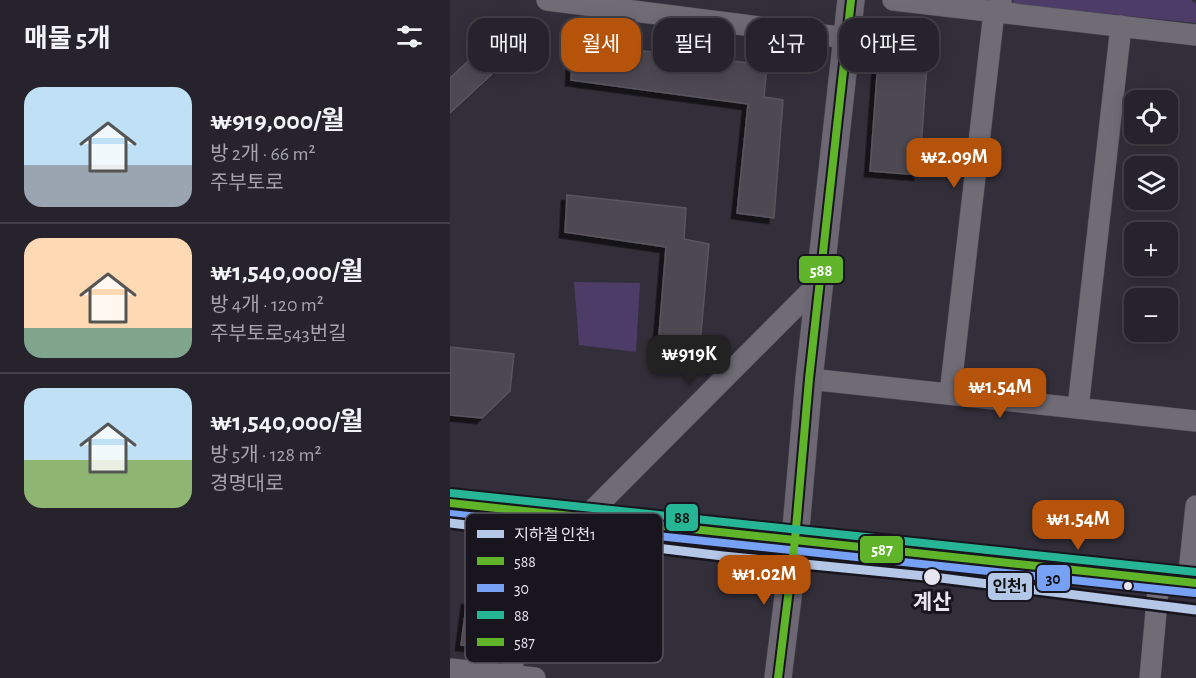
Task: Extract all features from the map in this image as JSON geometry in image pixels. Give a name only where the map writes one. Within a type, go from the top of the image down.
[{"type":"main road","points":[[849,18],[851,0]]},
{"type":"main road","points":[[777,678],[795,540],[809,379],[843,72]]},
{"type":"street","points":[[547,0],[839,37]]},
{"type":"street","points":[[893,0],[997,6],[1121,26],[1196,35]]},
{"type":"street","points":[[950,394],[997,6]]},
{"type":"street","points":[[1078,408],[1121,26]]},
{"type":"street","points":[[591,513],[820,282]]},
{"type":"street","points":[[809,379],[1196,421]]},
{"type":"street","points":[[450,503],[544,513]]},
{"type":"street","points":[[663,526],[1192,582],[1196,506]]},
{"type":"street","points":[[1150,678],[1159,579]]},
{"type":"street","points":[[512,675],[513,663]]},
{"type":"street","points":[[450,669],[535,678]]},
{"type":"shaded area","points":[[1014,0],[1191,0],[1196,4],[1196,23],[1011,4]]},
{"type":"shaded area","points":[[574,282],[640,283],[636,352],[579,345]]},
{"type":"building","points":[[641,51],[653,52],[653,72],[734,72],[734,61],[746,63],[746,72],[766,72],[764,97],[783,100],[774,218],[737,213],[748,104],[571,80],[571,72],[641,72]]},
{"type":"building","points":[[468,61],[468,72],[494,72],[450,113],[450,78]]},
{"type":"building","points":[[877,72],[926,72],[919,175],[870,171]]},
{"type":"building","points":[[567,195],[686,208],[684,239],[709,244],[698,366],[657,360],[666,247],[565,232]]},
{"type":"building","points":[[450,347],[514,354],[510,391],[482,418],[450,415]]},
{"type":"building","points":[[465,614],[465,645],[461,645]]},
{"type":"metro line","name":"인천1","points":[[450,523],[465,525]]},
{"type":"metro line","name":"인천1","points":[[663,549],[925,576],[1196,610]]},
{"type":"transit line","name":"588","points":[[795,540],[809,379],[851,0]]},
{"type":"transit line","name":"88","points":[[451,493],[640,513]]},
{"type":"transit line","name":"588","points":[[450,503],[543,513]]},
{"type":"transit line","name":"30","points":[[450,514],[465,516]]},
{"type":"transit line","name":"88","points":[[663,515],[1196,572]]},
{"type":"transit line","name":"588","points":[[663,526],[795,540]]},
{"type":"transit line","name":"30","points":[[663,537],[1195,593]]},
{"type":"transit line","name":"587","points":[[778,678],[795,540],[1196,583]]},
{"type":"place","name":"계산","points":[[932,577]]}]
